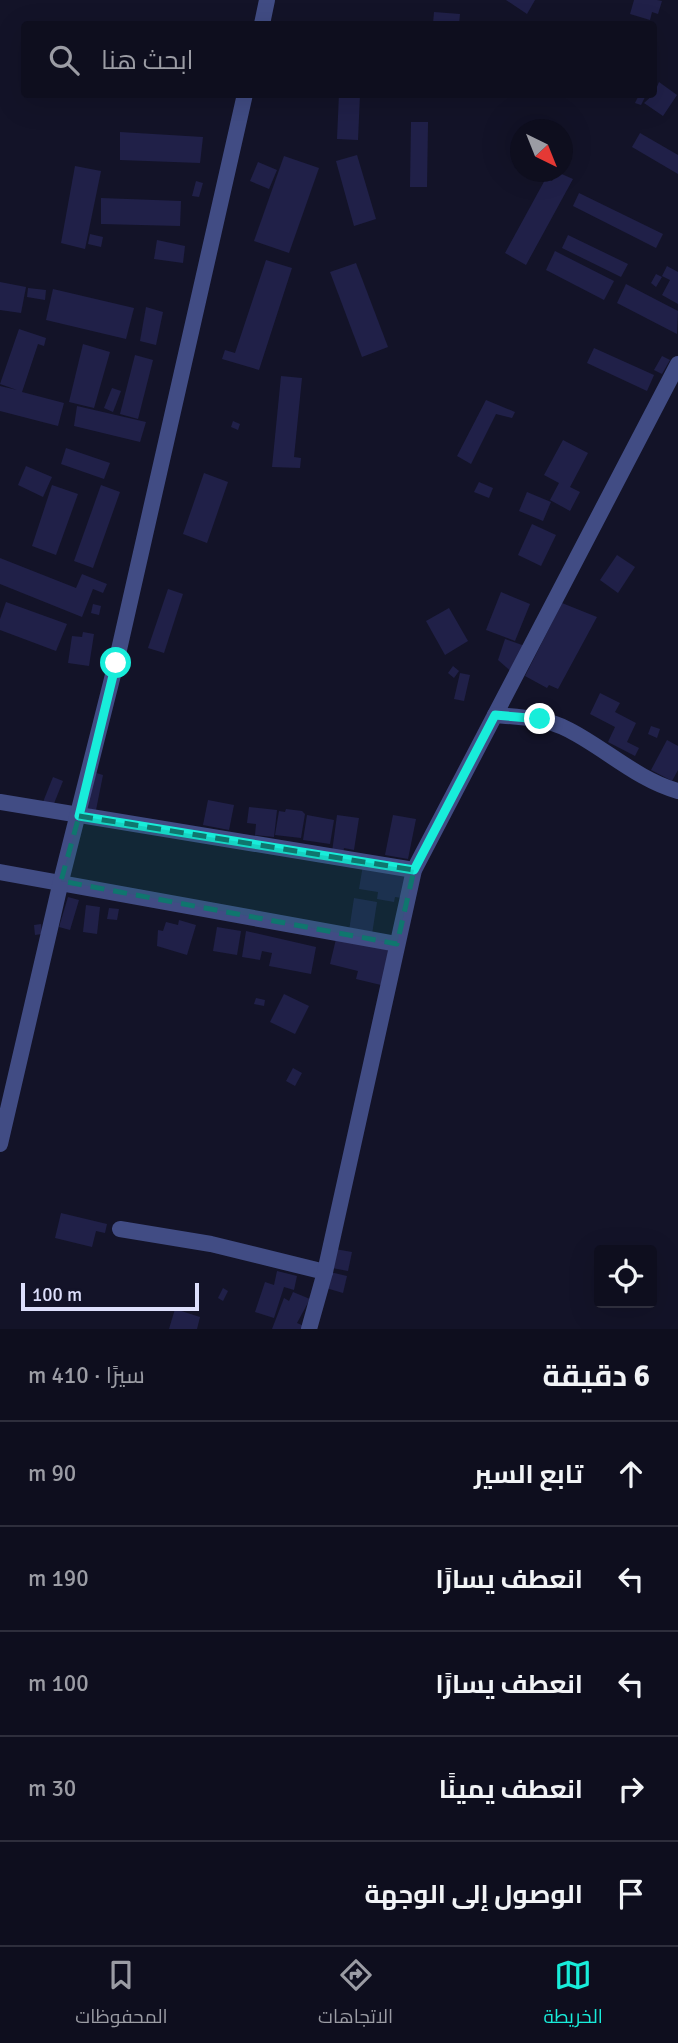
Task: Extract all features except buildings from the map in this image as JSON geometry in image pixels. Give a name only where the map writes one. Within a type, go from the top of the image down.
[{"type":"street","points":[[262,21],[267,0]]},
{"type":"street","points":[[0,1144],[61,881],[79,816],[244,98]]},
{"type":"street","points":[[309,1329],[325,1272],[414,870],[678,364]]},
{"type":"street","points":[[495,715],[540,719],[568,729],[659,786],[678,791]]},
{"type":"street","points":[[0,802],[414,870]]},
{"type":"street","points":[[0,872],[397,944]]},
{"type":"street","points":[[120,1229],[200,1242],[325,1272]]},
{"type":"highlighted area","points":[[79,816],[414,870],[397,944],[61,881]]},
{"type":"route","points":[[116,663],[79,816],[414,870],[495,715],[540,719]]}]
